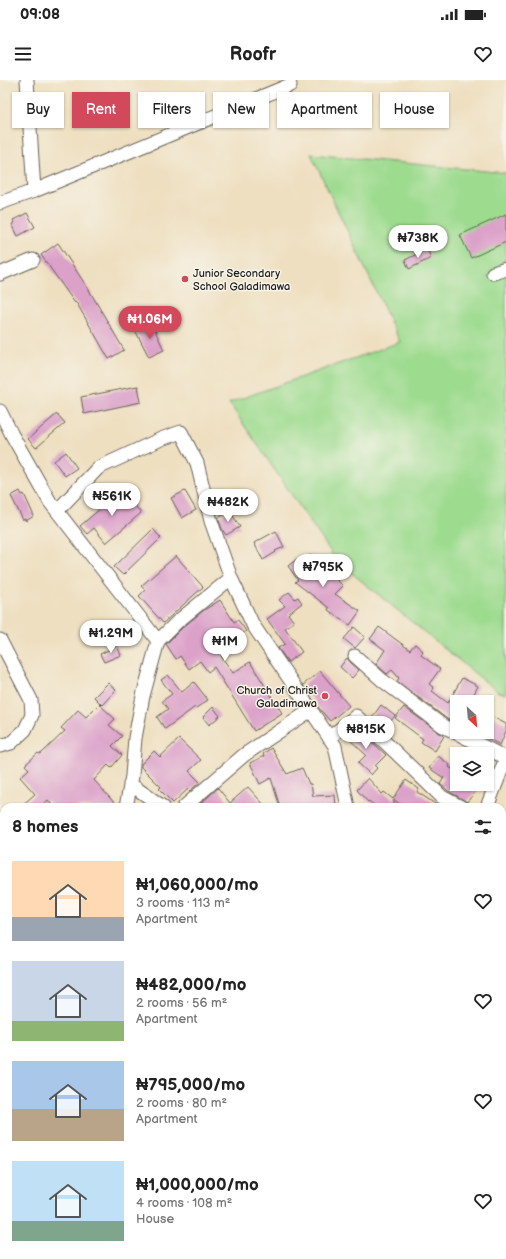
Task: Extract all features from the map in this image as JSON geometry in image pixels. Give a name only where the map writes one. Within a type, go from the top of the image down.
[{"type":"street","points":[[27,80],[34,191]]},
{"type":"street","points":[[0,203],[34,191],[290,85]]},
{"type":"street","points":[[0,274],[33,260]]},
{"type":"street","points":[[493,273],[506,269]]},
{"type":"street","points":[[0,411],[50,502],[158,641]]},
{"type":"street","points":[[57,511],[98,468],[161,439],[181,432],[197,463],[211,521],[231,578],[253,625],[334,746],[347,803]]},
{"type":"street","points":[[127,803],[135,738],[143,696],[158,641],[177,622],[231,578]]},
{"type":"street","points":[[0,640],[31,700],[32,715],[25,730],[5,744]]},
{"type":"street","points":[[355,656],[382,680],[443,726],[506,758],[489,803]]},
{"type":"street","points":[[189,803],[244,755],[311,710]]},
{"type":"street","points":[[329,738],[356,716],[388,744],[442,797],[453,803]]},
{"type":"street","points":[[130,784],[157,803]]},
{"type":"green space","points":[[311,154],[506,173],[506,694],[498,692],[337,561],[229,403],[400,342]]},
{"type":"building","points":[[27,213],[35,227],[18,236],[12,224],[15,223],[13,220]]},
{"type":"building","points":[[506,214],[506,242],[471,258],[460,235]]},
{"type":"building","points":[[58,243],[89,290],[124,350],[109,359],[76,302],[75,303],[41,255]]},
{"type":"building","points":[[427,249],[431,258],[409,269],[405,260]]},
{"type":"building","points":[[151,322],[164,350],[149,357],[135,330]]},
{"type":"building","points":[[138,386],[141,402],[84,414],[81,397]]},
{"type":"building","points":[[57,414],[65,423],[36,448],[28,439]]},
{"type":"building","points":[[66,452],[77,468],[65,476],[54,461]]},
{"type":"building","points":[[122,490],[141,513],[106,543],[94,528],[87,534],[80,526]]},
{"type":"building","points":[[20,491],[22,495],[24,494],[34,516],[26,521],[25,519],[23,520],[11,496]]},
{"type":"building","points":[[185,491],[196,510],[182,518],[171,498]]},
{"type":"building","points":[[230,511],[240,527],[226,535],[218,518]]},
{"type":"building","points":[[153,529],[161,538],[123,575],[114,567]]},
{"type":"building","points":[[276,531],[284,547],[275,551],[276,552],[263,560],[254,543]]},
{"type":"building","points":[[310,555],[343,586],[335,594],[360,611],[350,625],[328,610],[329,608],[295,582],[298,580],[288,566],[297,559],[301,564]]},
{"type":"building","points":[[176,556],[203,587],[163,623],[139,596],[145,590],[141,586]]},
{"type":"building","points":[[289,592],[295,599],[298,597],[302,603],[288,614],[294,622],[285,628],[302,652],[288,662],[278,648],[285,644],[267,619],[285,606],[279,600]]},
{"type":"building","points":[[220,600],[234,622],[238,620],[246,631],[230,643],[233,647],[221,656],[233,673],[250,662],[282,713],[254,731],[214,667],[208,672],[200,661],[189,669],[180,656],[176,659],[166,644],[182,628],[204,610]]},
{"type":"building","points":[[354,627],[365,637],[355,648],[344,639]]},
{"type":"building","points":[[379,627],[410,650],[415,644],[423,651],[421,655],[440,669],[429,684],[434,688],[432,691],[448,703],[450,699],[450,720],[397,681],[399,678],[392,670],[387,674],[376,664],[385,650],[370,639]]},
{"type":"building","points":[[117,646],[121,655],[104,662],[100,654]]},
{"type":"building","points":[[347,658],[359,670],[352,678],[340,667]]},
{"type":"building","name":"Church of Christ Galadimawa","points":[[320,671],[349,706],[330,721],[318,707],[303,685]]},
{"type":"building","points":[[168,675],[182,692],[194,682],[208,700],[196,708],[195,707],[165,729],[157,717],[168,709],[162,701],[172,694],[161,680]]},
{"type":"building","points":[[462,678],[478,686],[474,695],[452,695]]},
{"type":"building","points":[[108,683],[116,690],[102,705],[94,697]]},
{"type":"building","points":[[99,704],[115,719],[109,725],[122,736],[112,746],[122,755],[111,768],[108,765],[94,780],[114,803],[50,803],[48,800],[45,803],[25,803],[35,794],[20,777],[29,769],[25,765],[38,753],[42,753],[65,731],[61,728],[78,710],[86,717]]},
{"type":"building","points":[[381,705],[395,716],[383,730],[371,719]]},
{"type":"building","points":[[213,707],[220,716],[209,725],[203,717]]},
{"type":"building","points":[[404,707],[444,736],[435,751],[421,742],[423,739],[395,718]]},
{"type":"building","points":[[494,718],[506,724],[506,731],[500,745],[489,739],[494,739]]},
{"type":"building","points":[[356,727],[386,755],[375,766],[377,768],[371,775],[358,763],[366,755],[345,735]]},
{"type":"building","points":[[179,739],[201,760],[189,771],[200,782],[190,791],[188,789],[173,803],[159,789],[161,787],[141,767],[141,764],[154,751],[160,757]]},
{"type":"building","points":[[271,748],[287,774],[302,768],[309,784],[311,784],[313,796],[335,795],[336,803],[279,803],[271,778],[260,784],[250,763],[264,756],[263,754]]},
{"type":"building","points":[[438,756],[450,765],[450,791],[476,791],[467,802],[447,790],[440,784],[444,778],[429,768]]},
{"type":"building","points":[[368,778],[382,794],[384,792],[393,799],[406,780],[419,789],[417,792],[434,803],[399,803],[394,800],[394,803],[371,803],[369,801],[368,802],[357,790]]},
{"type":"building","points":[[248,787],[262,803],[230,803]]},
{"type":"building","points":[[218,788],[230,803],[201,803]]},
{"type":"place","name":"Junior Secondary School Galadimawa","points":[[185,279]]},
{"type":"place","name":"Church of Christ Galadimawa","points":[[325,696]]}]
